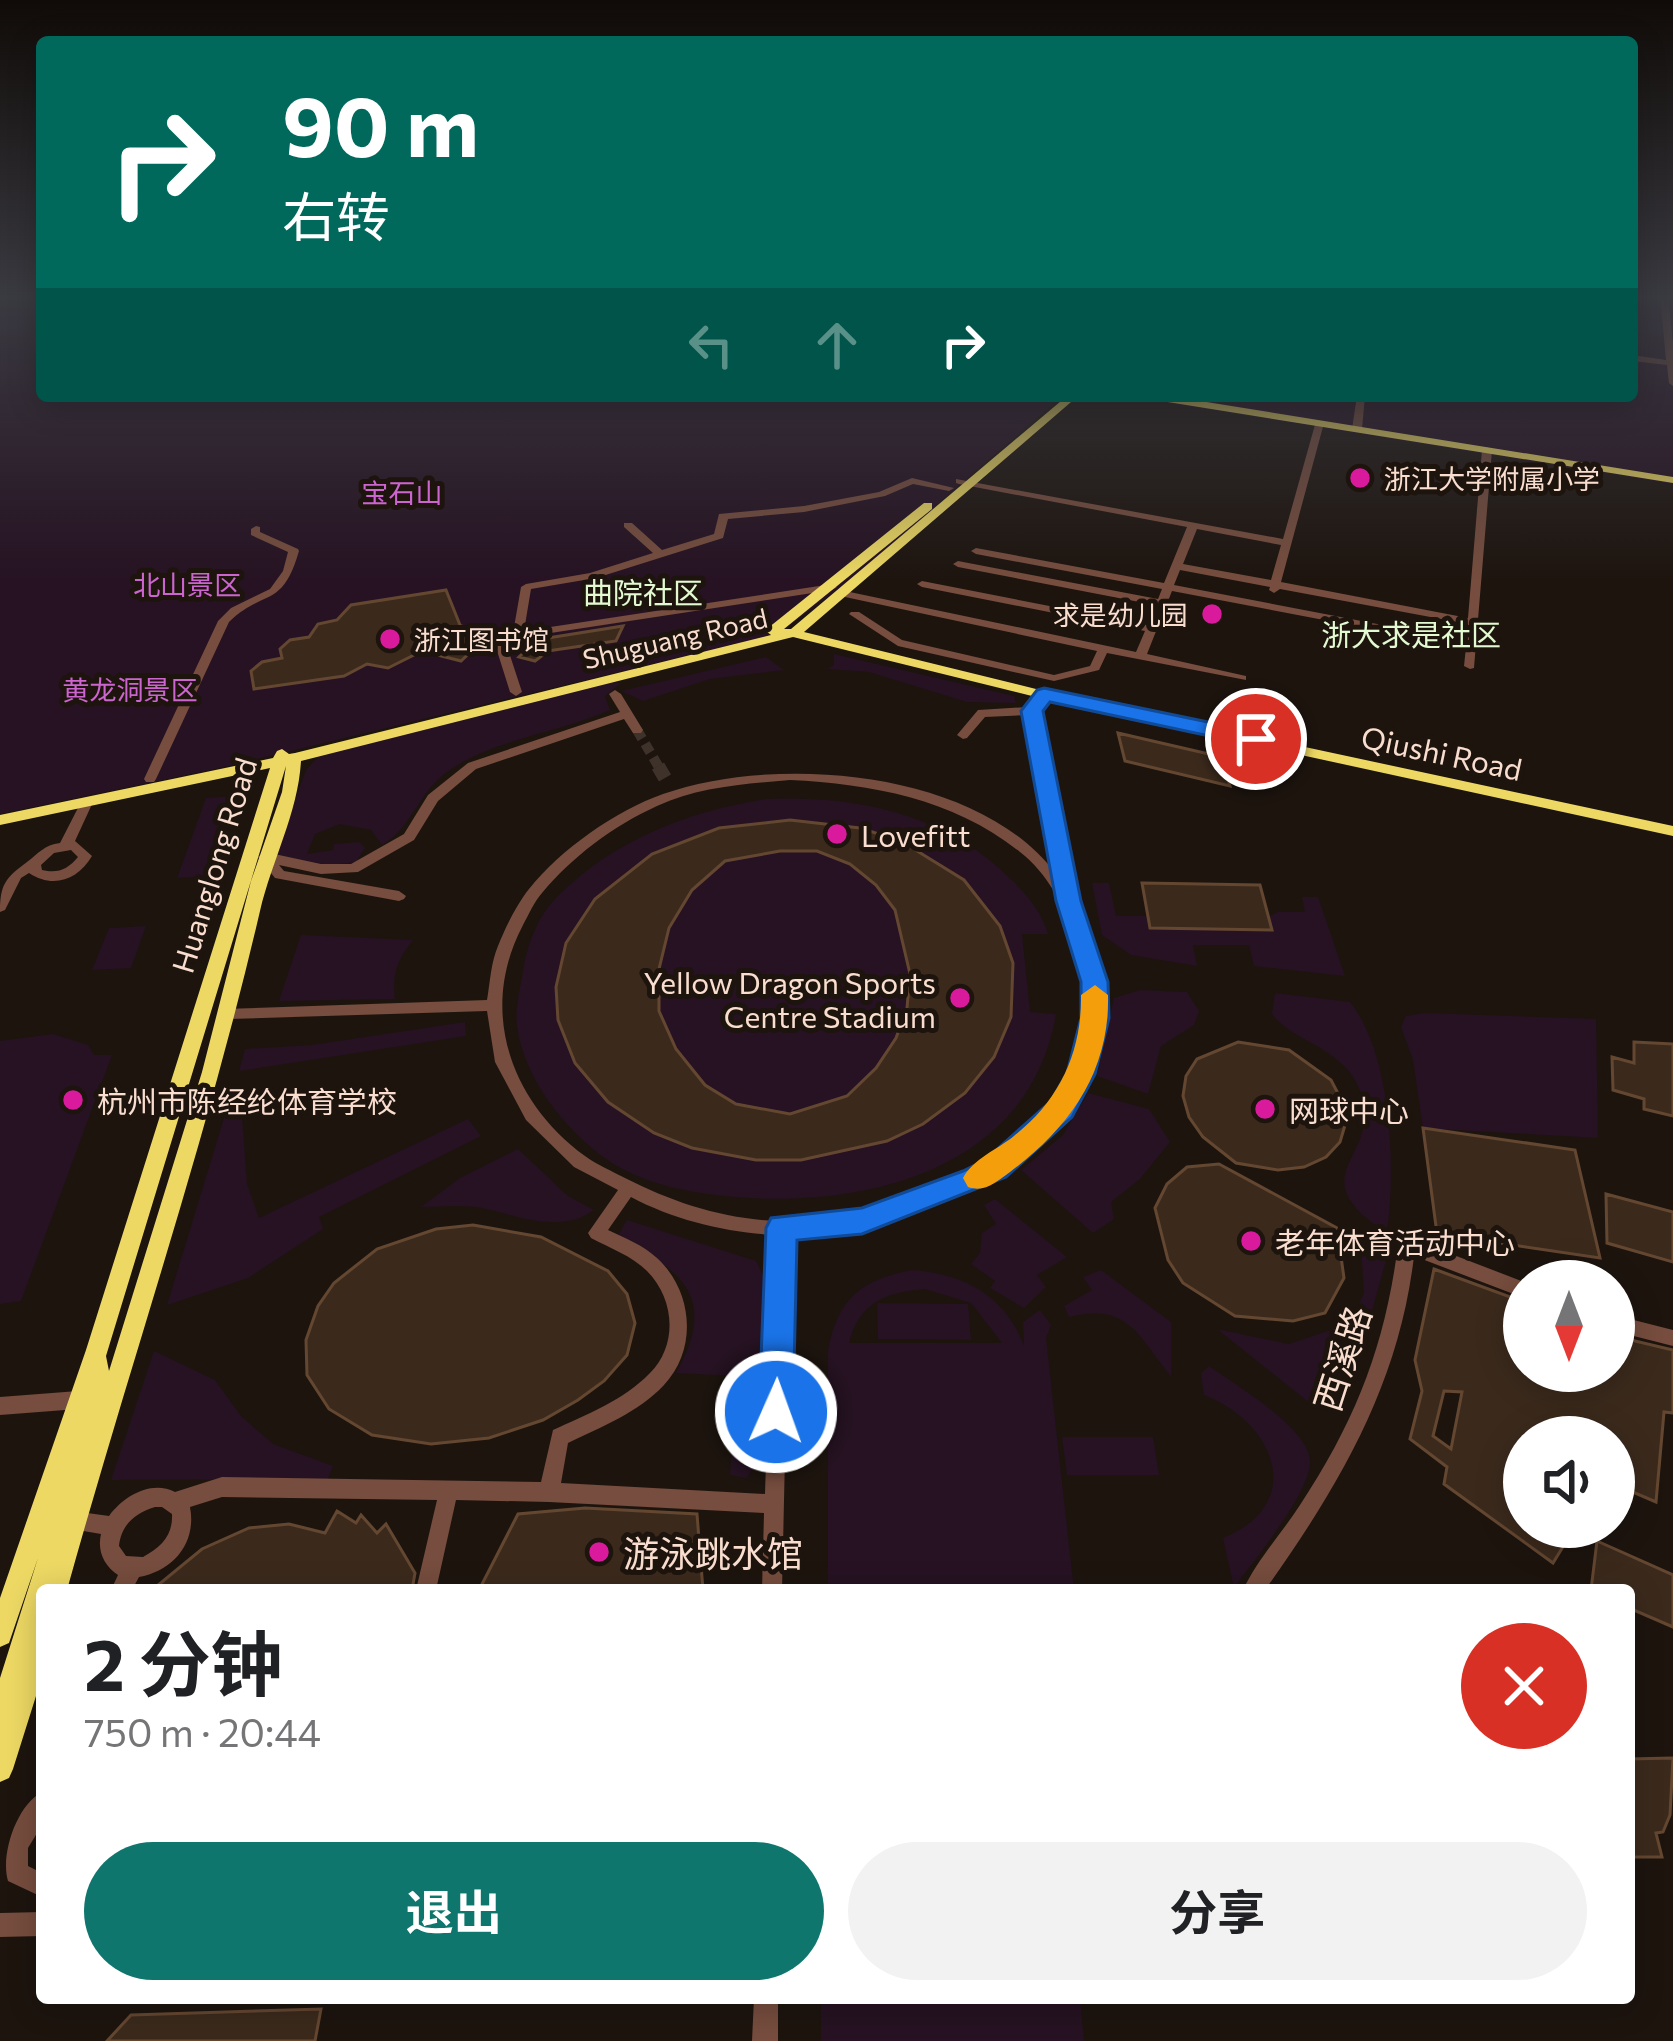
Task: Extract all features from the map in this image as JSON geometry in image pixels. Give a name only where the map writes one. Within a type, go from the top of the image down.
[{"type":"main road","name":"Shuguang Road","points":[[839,590],[1048,402]]},
{"type":"main road","name":"Shuguang Road","points":[[0,816],[87,802],[286,756],[786,631],[1065,402]]},
{"type":"main road","points":[[1187,402],[1673,480]]},
{"type":"main road","name":"Shuguang Road","points":[[0,816],[150,779],[286,756],[516,692],[786,631]]},
{"type":"main road","name":"Qiushi Road","points":[[786,631],[1044,695],[1673,831]]},
{"type":"main road","name":"Huanglong Road","points":[[57,1584],[228,1013],[286,756]]},
{"type":"main road","name":"Huanglong Road","points":[[0,1634],[97,1351],[286,756]]},
{"type":"main road","points":[[184,1069],[202,1057],[213,1066]]},
{"type":"main road","points":[[42,1584],[99,1402],[97,1351]]},
{"type":"main road","points":[[0,1719],[36,1604]]},
{"type":"main road","points":[[0,1769],[36,1656]]},
{"type":"street","points":[[1357,429],[1360,402]]},
{"type":"street","points":[[1270,605],[1319,423]]},
{"type":"street","points":[[1470,666],[1487,450]]},
{"type":"street","points":[[518,635],[526,587],[592,576],[719,536],[722,516],[804,509],[882,494],[912,481],[960,484],[1287,543]]},
{"type":"street","points":[[628,525],[659,554]]},
{"type":"street","points":[[1140,657],[1193,526]]},
{"type":"street","points":[[150,779],[224,621],[231,613],[277,592],[285,581],[294,550],[255,533],[256,529]]},
{"type":"street","points":[[976,550],[1472,645]]},
{"type":"street","points":[[958,564],[1163,603]]},
{"type":"street","points":[[1178,566],[1474,622]]},
{"type":"street","points":[[922,584],[1152,629]]},
{"type":"street","points":[[516,692],[499,638],[839,590],[1242,678]]},
{"type":"street","points":[[855,614],[898,643],[1054,678],[1095,668],[1103,649]]},
{"type":"street","points":[[615,694],[637,730]]},
{"type":"street","points":[[1044,695],[1032,711],[1068,901],[1094,982],[1095,1018],[1081,1074],[1061,1109],[1011,1156],[974,1180],[862,1221],[782,1228],[714,1220],[628,1190],[569,1154],[524,1109],[501,1056],[494,976],[506,937],[549,874],[616,822],[672,790],[790,776],[901,787],[982,822],[1029,852],[1068,901]]},
{"type":"street","points":[[963,735],[976,716],[1032,711]]},
{"type":"street","points":[[266,857],[321,869],[353,869],[410,837],[433,798],[472,766],[627,714]]},
{"type":"street","points":[[66,845],[87,802]]},
{"type":"street","points":[[0,907],[16,875],[50,849],[66,845],[80,848],[85,856],[72,871],[48,878],[36,873],[34,864]]},
{"type":"street","points":[[266,857],[280,875],[399,896]]},
{"type":"street","points":[[228,1013],[493,1005]]},
{"type":"street","points":[[549,1492],[560,1437],[630,1400],[661,1375],[677,1346],[680,1313],[666,1281],[643,1256],[596,1234],[628,1190]]},
{"type":"street","points":[[772,1584],[782,1228]]},
{"type":"street","name":"西溪路","points":[[1257,1584],[1318,1500],[1370,1405],[1390,1339],[1406,1245],[1503,1282]]},
{"type":"street","points":[[1635,1328],[1673,1338]]},
{"type":"street","points":[[0,1406],[78,1400]]},
{"type":"street","points":[[175,1502],[222,1487],[549,1492],[773,1504]]},
{"type":"street","points":[[427,1584],[448,1490]]},
{"type":"street","points":[[166,1497],[175,1502],[184,1519],[177,1542],[157,1562],[132,1569],[113,1559],[109,1538],[113,1526],[142,1500],[166,1497]]},
{"type":"street","points":[[73,1521],[113,1526]]},
{"type":"street","points":[[124,1584],[132,1569]]},
{"type":"street","points":[[36,1813],[17,1845],[16,1873],[36,1882]]},
{"type":"street","points":[[0,1925],[36,1924]]},
{"type":"street","points":[[765,2041],[766,2004]]},
{"type":"green space","name":"北山景区","points":[[0,391],[36,391],[36,402],[1055,402],[847,583],[778,634],[220,768],[0,814]]},
{"type":"green space","points":[[1638,391],[1673,391],[1673,484],[1162,402],[1638,402]]},
{"type":"green space","points":[[834,654],[1014,696],[1016,703],[967,702],[869,672],[827,669],[834,665]]},
{"type":"green space","points":[[766,657],[784,670],[710,679],[643,701],[621,691]]},
{"type":"green space","points":[[602,682],[621,683],[605,696],[610,710],[488,750],[450,770],[382,845],[371,830],[340,824],[315,834],[307,854],[333,850],[334,844],[359,842],[365,848],[356,862],[332,865],[274,857],[306,770],[318,757]]},
{"type":"green space","points":[[234,796],[206,876],[177,878],[206,798]]},
{"type":"green space","points":[[766,799],[867,806],[930,825],[987,858],[1024,893],[1042,919],[1048,934],[1022,934],[1030,1012],[1056,1014],[1040,1067],[1014,1110],[978,1143],[936,1168],[888,1185],[786,1199],[668,1186],[621,1168],[590,1147],[548,1101],[528,1064],[517,1026],[519,992],[534,932],[556,898],[602,860],[653,832],[708,812]]},
{"type":"green space","points":[[1092,883],[1109,883],[1116,916],[1148,916],[1151,928],[1271,930],[1268,917],[1278,912],[1305,912],[1302,897],[1318,897],[1345,976],[1254,966],[1249,945],[1193,945],[1197,966],[1131,955],[1102,935]]},
{"type":"green space","points":[[146,926],[131,968],[92,970],[109,928]]},
{"type":"green space","points":[[301,935],[413,940],[397,967],[395,999],[279,1001]]},
{"type":"green space","points":[[1140,990],[1187,992],[1199,1011],[1194,1025],[1161,1046],[1148,1094],[1097,1076],[1114,998]]},
{"type":"green space","points":[[1275,993],[1350,1002],[1364,1024],[1388,1113],[1387,1233],[1360,1212],[1347,1194],[1345,1178],[1363,1131],[1365,1110],[1358,1086],[1340,1062],[1272,1014]]},
{"type":"green space","points":[[1406,1016],[1596,1019],[1598,1138],[1423,1128],[1413,1060],[1401,1027]]},
{"type":"green space","points":[[465,1022],[466,1036],[239,1071],[245,1049],[312,1045]]},
{"type":"green space","points":[[53,1034],[88,1045],[94,1055],[112,1055],[21,1301],[0,1304],[0,1041]]},
{"type":"green space","points":[[1088,1093],[1149,1109],[1170,1142],[1140,1179],[1111,1202],[1114,1219],[1093,1233],[1021,1170],[1063,1135]]},
{"type":"green space","points":[[241,1104],[247,1184],[259,1218],[468,1119],[481,1136],[319,1217],[323,1229],[248,1278],[167,1305],[228,1105]]},
{"type":"green space","points":[[518,1149],[568,1196],[594,1210],[556,1222],[479,1207],[421,1207],[460,1178]]},
{"type":"green space","points":[[995,1199],[1067,1257],[1037,1275],[1046,1287],[1024,1308],[990,1288],[995,1281],[971,1264],[980,1253],[982,1233],[996,1224],[984,1205]]},
{"type":"green space","points":[[627,1220],[756,1261],[768,1285],[759,1459],[747,1478],[730,1475],[737,1376],[676,1373],[694,1325],[693,1306],[676,1275],[617,1237]]},
{"type":"green space","points":[[1361,1247],[1387,1257],[1347,1400],[1336,1408],[1316,1408],[1217,1329],[1289,1344],[1352,1323],[1364,1292]]},
{"type":"green space","points":[[912,1270],[965,1282],[1006,1313],[1024,1346],[1023,1322],[1040,1310],[1051,1325],[1046,1338],[1073,1584],[828,1584],[828,1351],[845,1305],[879,1280]],"holes":[[[925,1289],[971,1303],[1002,1343],[849,1343],[860,1318],[876,1302]]]},
{"type":"green space","points":[[1101,1270],[1171,1322],[1171,1376],[1140,1336],[1119,1319],[1106,1314],[1069,1317],[1064,1306],[1092,1290],[1083,1277]]},
{"type":"green space","points":[[877,1303],[968,1304],[971,1340],[878,1339]]},
{"type":"green space","points":[[154,1351],[215,1380],[241,1416],[273,1444],[333,1466],[328,1479],[111,1480]]},
{"type":"green space","points":[[1209,1366],[1252,1395],[1297,1434],[1310,1460],[1292,1507],[1237,1584],[1233,1584],[1223,1538],[1249,1523],[1266,1505],[1273,1484],[1272,1464],[1248,1424],[1204,1395],[1201,1374]]},
{"type":"green space","points":[[1062,1437],[1153,1437],[1159,1475],[1067,1475]]},
{"type":"green space","points":[[821,2004],[1081,2004],[1084,2041],[821,2041]]},
{"type":"building","name":"浙江图书馆","points":[[446,590],[460,625],[485,638],[461,661],[422,651],[388,668],[367,664],[344,676],[254,689],[251,671],[262,662],[282,658],[280,649],[290,640],[309,637],[318,624],[337,620],[351,605]]},
{"type":"building","points":[[623,626],[616,641],[548,651],[535,661],[519,657],[529,641]]},
{"type":"building","points":[[1118,733],[1222,757],[1230,786],[1125,761]]},
{"type":"building","name":"Yellow Dragon Sports Centre Stadium","points":[[790,820],[860,828],[901,841],[964,880],[1000,926],[1013,963],[1011,1017],[994,1057],[965,1093],[923,1124],[887,1141],[801,1160],[756,1160],[692,1148],[654,1133],[608,1102],[575,1063],[558,1020],[556,987],[566,943],[595,899],[652,854],[719,828]],"holes":[[[780,851],[817,851],[850,864],[876,885],[895,910],[910,974],[907,1008],[896,1038],[876,1068],[847,1096],[790,1114],[736,1104],[705,1085],[676,1049],[659,1011],[659,969],[669,928],[692,890],[725,861]]]},
{"type":"building","points":[[1142,883],[1260,885],[1272,930],[1150,928]]},
{"type":"building","name":"网球中心","points":[[1238,1042],[1289,1050],[1331,1080],[1346,1122],[1340,1142],[1326,1157],[1304,1167],[1278,1170],[1236,1163],[1203,1137],[1189,1117],[1183,1096],[1186,1076],[1197,1059]]},
{"type":"building","points":[[1634,1042],[1673,1044],[1673,1116],[1644,1109],[1644,1099],[1613,1090],[1612,1057],[1634,1063]]},
{"type":"building","points":[[1423,1128],[1575,1150],[1600,1258],[1437,1234]]},
{"type":"building","name":"老年体育活动中心","points":[[1219,1164],[1337,1228],[1344,1278],[1325,1313],[1293,1321],[1235,1316],[1183,1283],[1168,1260],[1155,1208],[1167,1184],[1187,1167]]},
{"type":"building","points":[[1606,1194],[1673,1212],[1673,1262],[1607,1243]]},
{"type":"building","points":[[473,1225],[541,1237],[608,1271],[627,1294],[635,1323],[627,1355],[578,1400],[543,1420],[489,1438],[431,1444],[372,1435],[329,1409],[307,1375],[306,1340],[318,1306],[334,1283],[377,1249],[436,1229]]},
{"type":"building","points":[[1434,1269],[1503,1294],[1503,1392],[1635,1392],[1635,1341],[1673,1350],[1673,1413],[1664,1412],[1656,1502],[1635,1493],[1635,1416],[1503,1416],[1503,1527],[1444,1484],[1447,1467],[1410,1439],[1422,1391],[1415,1360]],"holes":[[[1444,1391],[1462,1392],[1451,1449],[1433,1436]]]},
{"type":"building","name":"游泳跳水馆","points":[[585,1508],[697,1514],[703,1584],[482,1584],[518,1514]]},
{"type":"building","points":[[337,1511],[356,1523],[361,1515],[377,1533],[386,1524],[415,1573],[413,1584],[159,1584],[202,1549],[249,1528],[289,1524],[325,1533]]},
{"type":"building","points":[[1532,1548],[1562,1548],[1553,1563]]},
{"type":"building","points":[[1596,1548],[1613,1548],[1673,1575],[1673,1627],[1635,1611],[1635,1584],[1592,1584]]},
{"type":"building","points":[[1673,1758],[1670,1815],[1663,1832],[1656,1833],[1662,1857],[1635,1857],[1635,1759]]},
{"type":"building","points":[[321,2009],[315,2041],[107,2041],[131,2015]]},
{"type":"tunnel","points":[[637,730],[660,769]]},
{"type":"tunnel","points":[[658,766],[669,785]]},
{"type":"slow traffic","points":[[978,1178],[1027,1143],[1061,1109],[1081,1074],[1095,1018],[1095,995]]},
{"type":"place","name":"浙江大学附属小学","points":[[1360,478]]},
{"type":"place","name":"求是幼儿园","points":[[1212,614]]},
{"type":"place","name":"浙江图书馆","points":[[390,639]]},
{"type":"place","name":"Lovefitt","points":[[837,834]]},
{"type":"place","name":"Yellow Dragon Sports Centre Stadium","points":[[960,998]]},
{"type":"place","name":"杭州市陈经纶体育学校","points":[[73,1100]]},
{"type":"place","name":"网球中心","points":[[1265,1109]]},
{"type":"place","name":"老年体育活动中心","points":[[1251,1241]]},
{"type":"place","name":"游泳跳水馆","points":[[599,1552]]},
{"type":"district","name":"曲院社区","points":[[643,591]]},
{"type":"district","name":"浙大求是社区","points":[[1411,633]]},
{"type":"route","points":[[776,1412],[782,1228],[862,1221],[974,1180],[1027,1143],[1061,1109],[1081,1074],[1095,1018],[1094,982],[1068,901],[1032,711],[1044,695],[1256,739]]},
{"type":"park label","name":"宝石山","points":[[402,492]]},
{"type":"park label","name":"黄龙洞景区","points":[[130,689]]}]
